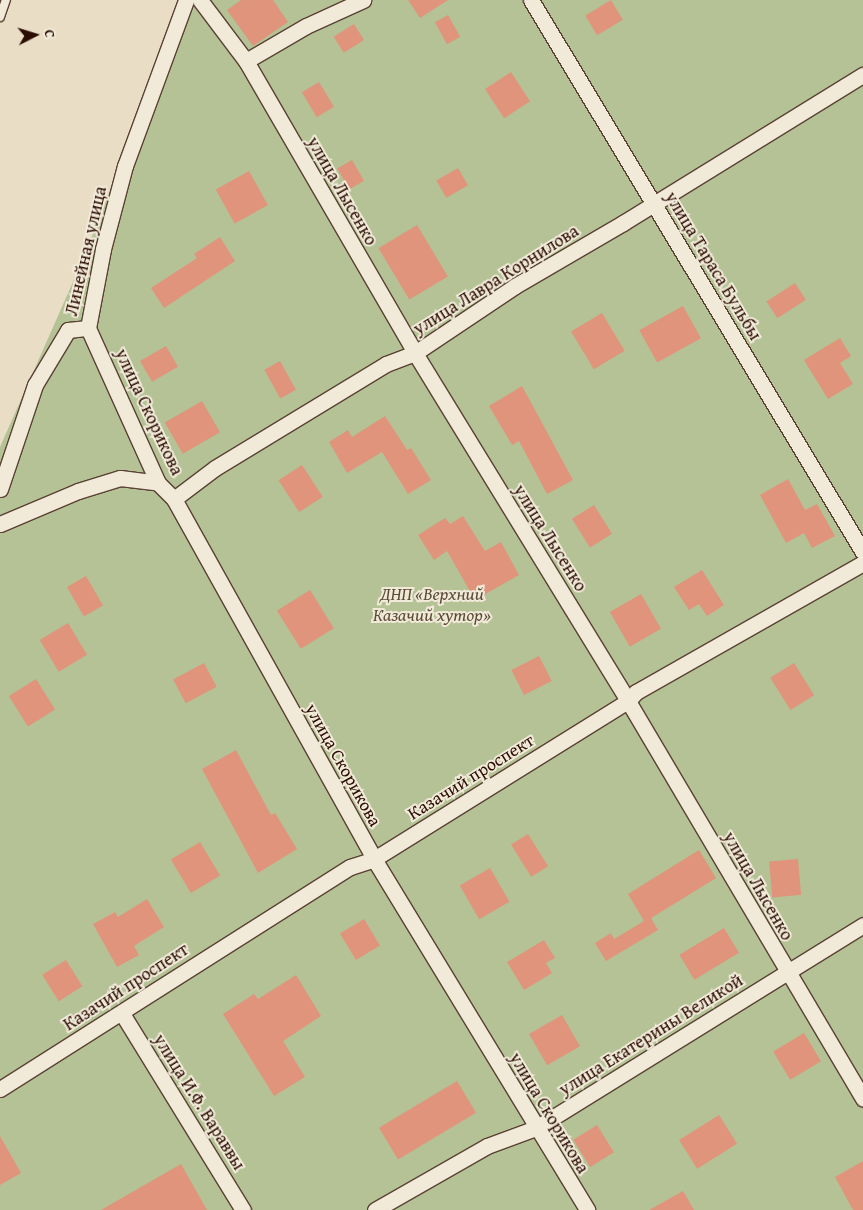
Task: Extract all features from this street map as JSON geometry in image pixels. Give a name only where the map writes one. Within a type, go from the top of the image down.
[{"type":"street","name":"Линейная улица","points":[[0,489],[35,385],[68,330],[88,328],[103,249],[125,166],[186,0]]},
{"type":"street","name":"улица Лысенко","points":[[200,0],[246,61],[415,353],[628,701],[787,973],[863,1098]]},
{"type":"street","points":[[246,61],[306,26],[363,0]]},
{"type":"street","name":"улица Тараса Бульбы","points":[[531,0],[863,552]]},
{"type":"street","name":"улица Лавра Корнилова","points":[[174,499],[216,468],[386,364],[415,353],[515,286],[863,75]]},
{"type":"street","name":"улица Скорикова","points":[[88,328],[158,483],[174,499],[374,859],[587,1210]]},
{"type":"street","points":[[0,524],[120,478],[158,483]]},
{"type":"street","name":"Казачий проспект","points":[[0,1089],[123,1014],[140,998],[350,867],[374,859],[628,701],[636,692],[863,563]]},
{"type":"street","name":"улица Екатерины Великой","points":[[375,1210],[487,1146],[536,1128],[863,925]]},
{"type":"street","name":"улица И.Ф. Вараввы","points":[[123,1014],[243,1210]]},
{"type":"lane","points":[[0,17],[6,0]]},
{"type":"green space","name":"ДНП «Верхний Казачий хутор»","points":[[184,0],[863,0],[863,1210],[0,1210],[0,447],[84,257]]},
{"type":"building","points":[[241,0],[273,0],[288,22],[253,46],[227,10]]},
{"type":"building","points":[[408,0],[448,0],[420,18]]},
{"type":"building","points":[[611,0],[623,20],[597,35],[585,15]]},
{"type":"building","points":[[448,15],[460,37],[447,44],[435,22]]},
{"type":"building","points":[[354,24],[364,40],[344,53],[334,37]]},
{"type":"building","points":[[511,72],[530,101],[504,118],[485,89]]},
{"type":"building","points":[[319,82],[334,107],[317,117],[302,92]]},
{"type":"building","points":[[352,160],[364,181],[349,189],[337,168]]},
{"type":"building","points":[[458,168],[468,185],[446,198],[436,180]]},
{"type":"building","points":[[249,171],[268,205],[235,224],[216,189]]},
{"type":"building","points":[[417,225],[448,276],[409,300],[378,248]]},
{"type":"building","points":[[220,237],[235,261],[164,308],[151,288],[197,258],[194,254]]},
{"type":"building","points":[[795,283],[806,300],[777,318],[766,302]]},
{"type":"building","points":[[683,306],[701,338],[657,363],[639,330]]},
{"type":"building","points":[[602,313],[625,351],[594,369],[571,332]]},
{"type":"building","points":[[840,338],[851,356],[840,363],[853,384],[828,399],[804,360]]},
{"type":"building","points":[[166,346],[178,367],[152,382],[140,361]]},
{"type":"building","points":[[280,361],[296,390],[280,399],[264,370]]},
{"type":"building","points":[[522,386],[573,480],[547,494],[519,441],[512,445],[489,406]]},
{"type":"building","points":[[202,401],[220,432],[183,454],[165,422]]},
{"type":"building","points":[[385,416],[407,450],[411,448],[431,480],[408,494],[382,452],[347,473],[329,442],[348,430],[352,437]]},
{"type":"building","points":[[302,465],[323,497],[299,512],[279,480]]},
{"type":"building","points":[[788,479],[805,510],[817,504],[835,536],[812,548],[804,533],[786,543],[760,495]]},
{"type":"building","points":[[594,505],[612,534],[590,548],[572,519]]},
{"type":"building","points":[[463,516],[485,551],[501,542],[519,575],[475,600],[447,551],[434,560],[418,535],[445,518],[450,524]]},
{"type":"building","points":[[702,570],[724,605],[707,616],[699,604],[689,610],[674,587]]},
{"type":"building","points":[[86,576],[103,605],[84,616],[67,587]]},
{"type":"building","points":[[310,590],[334,628],[301,649],[277,611]]},
{"type":"building","points":[[641,594],[661,629],[630,647],[610,612]]},
{"type":"building","points":[[68,623],[87,655],[59,672],[40,640]]},
{"type":"building","points":[[539,656],[552,681],[524,695],[511,670]]},
{"type":"building","points":[[204,663],[217,687],[186,703],[173,679]]},
{"type":"building","points":[[794,663],[814,695],[790,710],[770,678]]},
{"type":"building","points":[[36,679],[55,710],[28,726],[9,696]]},
{"type":"building","points":[[236,750],[271,815],[275,813],[297,849],[258,873],[202,769]]},
{"type":"building","points":[[528,834],[548,866],[531,877],[511,845]]},
{"type":"building","points":[[200,842],[220,875],[191,893],[171,860]]},
{"type":"building","points":[[699,850],[716,878],[651,918],[658,930],[606,961],[595,943],[611,933],[614,939],[644,921],[628,894]]},
{"type":"building","points":[[798,859],[801,895],[772,897],[769,862]]},
{"type":"building","points":[[490,868],[510,902],[479,919],[460,886]]},
{"type":"building","points":[[147,899],[164,927],[134,946],[139,955],[117,967],[93,924],[115,912],[118,917]]},
{"type":"building","points":[[364,919],[380,946],[356,960],[340,933]]},
{"type":"building","points":[[724,928],[739,953],[694,980],[679,955]]},
{"type":"building","points":[[544,940],[555,958],[546,963],[552,973],[524,990],[507,962]]},
{"type":"building","points":[[66,960],[82,986],[59,1001],[42,975]]},
{"type":"building","points":[[296,975],[321,1016],[283,1041],[305,1077],[274,1096],[223,1014],[254,994],[258,999]]},
{"type":"building","points":[[562,1015],[580,1046],[547,1065],[529,1034]]},
{"type":"building","points":[[804,1033],[821,1061],[790,1080],[773,1052]]},
{"type":"building","points":[[457,1081],[476,1113],[398,1160],[379,1128]]},
{"type":"building","points":[[719,1115],[737,1144],[697,1169],[679,1140]]},
{"type":"building","points":[[597,1125],[614,1152],[590,1167],[573,1140]]},
{"type":"building","points":[[0,1136],[21,1173],[0,1185]]},
{"type":"building","points":[[863,1161],[863,1210],[853,1210],[835,1177]]},
{"type":"building","points":[[181,1164],[207,1210],[101,1210]]},
{"type":"building","points":[[683,1191],[694,1210],[649,1210]]}]
